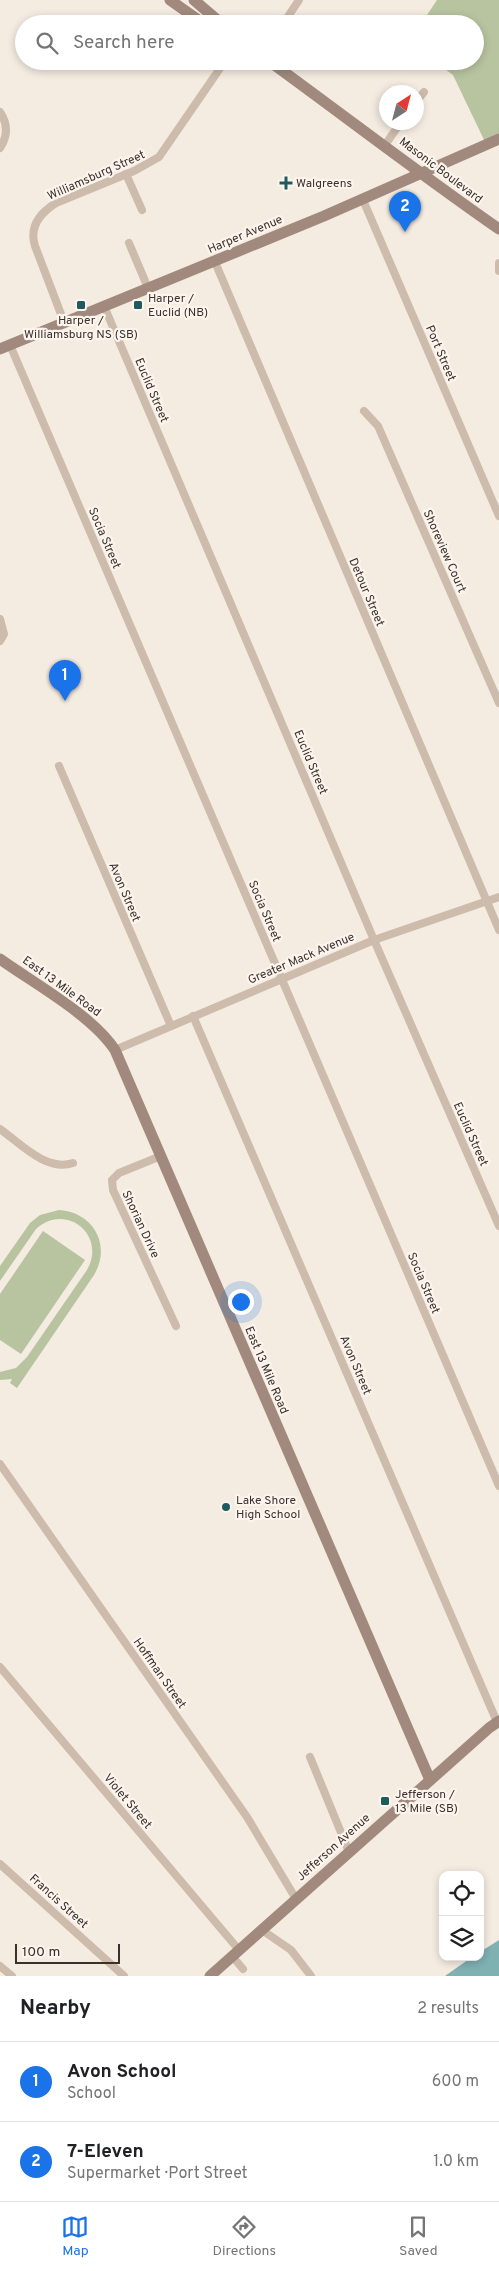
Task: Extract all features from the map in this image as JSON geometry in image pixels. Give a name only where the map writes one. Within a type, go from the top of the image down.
[{"type":"main road","points":[[170,0],[191,15]]},
{"type":"main road","points":[[194,0],[212,15]]},
{"type":"main road","name":"Masonic Boulevard","points":[[281,70],[385,145],[420,174],[499,229]]},
{"type":"main road","name":"Harper Avenue","points":[[5,347],[363,200],[499,139]]},
{"type":"main road","name":"East 13 Mile Road","points":[[0,959],[90,1022],[107,1038],[115,1050],[430,1780]]},
{"type":"main road","name":"Jefferson Avenue","points":[[210,1976],[498,1721]]},
{"type":"street","points":[[289,15],[299,0]]},
{"type":"street","name":"Williamsburg Street","points":[[64,322],[35,246],[33,229],[40,216],[56,203],[154,161],[164,152],[219,70]]},
{"type":"street","points":[[0,112],[5,122],[6,132],[0,148]]},
{"type":"street","points":[[385,145],[395,130]]},
{"type":"street","points":[[126,174],[142,210]]},
{"type":"street","name":"Port Street","points":[[363,200],[499,516]]},
{"type":"street","points":[[129,243],[148,288]]},
{"type":"street","name":"Detour Street","points":[[215,262],[499,930]]},
{"type":"street","points":[[499,262],[499,271]]},
{"type":"street","name":"Euclid Street","points":[[104,306],[374,940],[499,1226]]},
{"type":"street","name":"Socia Street","points":[[5,347],[282,978],[499,1486]]},
{"type":"street","name":"Shoreview Court","points":[[364,411],[378,426],[499,703]]},
{"type":"street","points":[[0,619],[2,638]]},
{"type":"street","name":"Avon Street","points":[[59,766],[171,1026]]},
{"type":"street","name":"Greater Mack Avenue","points":[[115,1050],[374,940],[410,926],[499,897]]},
{"type":"street","name":"Avon Street","points":[[194,1016],[498,1721]]},
{"type":"street","points":[[0,1129],[48,1162],[64,1166],[73,1163]]},
{"type":"street","name":"Shorian Drive","points":[[161,1156],[119,1173],[112,1180],[113,1190],[176,1326]]},
{"type":"street","name":"Hoffman Street","points":[[0,1464],[248,1817],[296,1899]]},
{"type":"street","name":"Violet Street","points":[[0,1667],[236,1953],[243,1968]]},
{"type":"street","points":[[310,1758],[348,1852]]},
{"type":"street","name":"Francis Street","points":[[0,1864],[124,1976]]},
{"type":"street","points":[[262,1930],[291,1950],[311,1976]]},
{"type":"street","points":[[0,1966],[12,1976]]},
{"type":"green space","points":[[437,0],[499,0],[499,139],[486,144],[453,75],[446,70],[484,70],[484,15],[427,15]]},
{"type":"green space","points":[[59,1210],[71,1212],[81,1217],[96,1232],[101,1252],[99,1264],[94,1275],[17,1388],[10,1383],[12,1379],[0,1380],[0,1372],[16,1368],[27,1357],[87,1270],[92,1257],[92,1245],[88,1235],[80,1226],[71,1221],[59,1219],[48,1222],[36,1229],[0,1281],[0,1266],[30,1223],[40,1215]]},
{"type":"green space","points":[[43,1231],[85,1260],[21,1354],[0,1340],[0,1294]]},
{"type":"water","points":[[499,1940],[499,1976],[445,1976],[466,1961],[484,1961],[484,1949]]},
{"type":"place","name":"Walgreens","points":[[286,183]]},
{"type":"place","name":"7-Eleven","points":[[405,232]]},
{"type":"place","name":"Harper / Williamsburg NS (SB)","points":[[81,305]]},
{"type":"place","name":"Harper / Euclid (NB)","points":[[138,305]]},
{"type":"place","name":"Avon School","points":[[65,701]]},
{"type":"place","name":"Lake Shore High School","points":[[226,1507]]},
{"type":"place","name":"Jefferson / 13 Mile (SB)","points":[[385,1801]]}]
